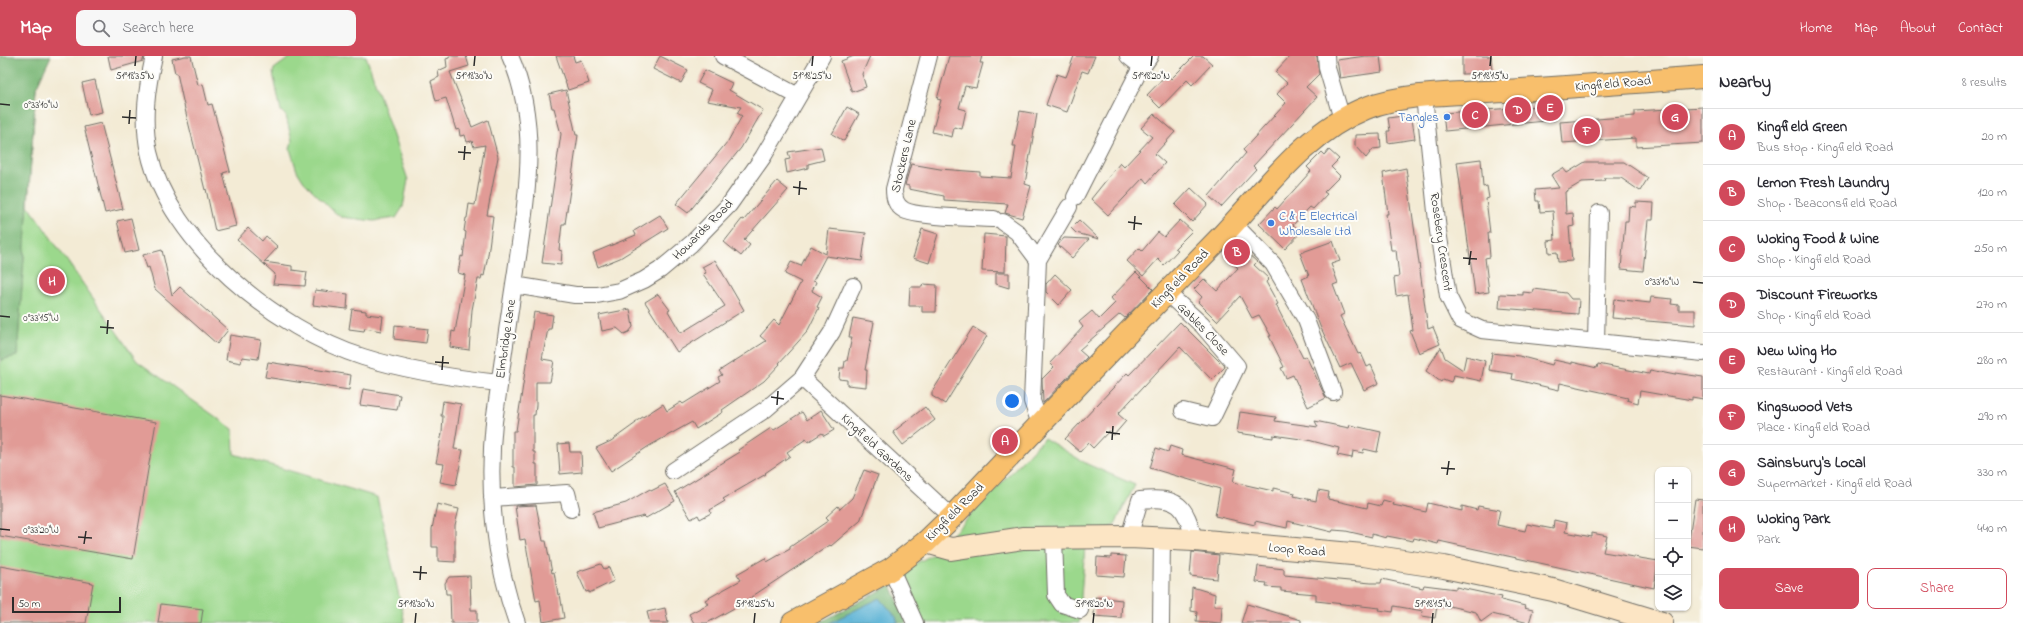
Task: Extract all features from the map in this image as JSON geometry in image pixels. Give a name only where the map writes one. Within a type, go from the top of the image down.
[{"type":"main road","name":"Kingfield Road","points":[[793,623],[891,569],[926,542],[952,517],[1234,224],[1295,157],[1317,136],[1342,119],[1380,103],[1424,96],[1584,87],[1703,76]]},
{"type":"main road","name":"Loop Road","points":[[926,542],[951,549],[1022,538],[1162,538],[1363,556],[1444,567],[1553,590],[1662,623]]},
{"type":"street","points":[[154,56],[146,97],[145,111],[148,150],[154,171],[166,200],[208,256],[226,274],[268,307],[309,333],[343,350],[412,370],[499,383]]},
{"type":"street","name":"Elmbridge Lane","points":[[510,56],[524,98],[529,152],[527,187],[492,441],[492,498],[502,572],[517,623]]},
{"type":"street","points":[[723,56],[798,96]]},
{"type":"street","name":"Howards Road","points":[[514,285],[575,295],[598,295],[626,288],[660,270],[691,244],[729,205],[763,157],[822,56]]},
{"type":"street","name":"Stockers Lane","points":[[929,56],[894,189],[894,199],[903,210],[910,213],[998,221],[1017,232],[1038,260]]},
{"type":"street","points":[[1040,424],[1032,401],[1038,260],[1072,202],[1146,61],[1128,56]]},
{"type":"street","points":[[1326,56],[1327,68],[1342,119]]},
{"type":"street","name":"Rosebery Crescent","points":[[1424,96],[1438,231],[1448,296],[1460,320],[1482,330],[1703,353]]},
{"type":"street","points":[[1596,342],[1599,213]]},
{"type":"street","points":[[1234,224],[1273,264],[1306,320],[1333,392]]},
{"type":"street","points":[[673,471],[766,409],[802,378],[832,332],[853,286]]},
{"type":"street","name":"Gables Close","points":[[1167,293],[1202,325],[1237,366],[1212,418],[1183,411]]},
{"type":"street","name":"Kingfield Gardens","points":[[802,378],[952,517]]},
{"type":"street","points":[[492,498],[567,493],[571,509]]},
{"type":"street","points":[[1129,537],[1140,500],[1156,498],[1179,505],[1189,518],[1194,540]]},
{"type":"street","points":[[1054,538],[1056,595],[1062,604],[1080,610]]},
{"type":"street","points":[[1161,623],[1162,538]]},
{"type":"street","points":[[891,569],[915,623]]},
{"type":"green space","points":[[0,56],[51,56],[36,88],[17,356],[0,360]]},
{"type":"green space","points":[[292,56],[366,56],[408,180],[403,207],[396,218],[374,221],[341,217],[304,182],[297,171],[290,149],[292,141],[286,116],[281,111],[273,73],[274,69]]},
{"type":"green space","points":[[36,88],[28,205],[137,361],[233,429],[234,454],[377,497],[405,623],[0,623],[0,360],[17,356]]},
{"type":"green space","points":[[1044,438],[1087,464],[1135,485],[1115,524],[1085,545],[1079,623],[921,623],[903,570],[934,554]]},
{"type":"green space","points":[[891,585],[907,623],[819,623]]},
{"type":"water","points":[[880,598],[896,617],[898,623],[829,623]]},
{"type":"building","points":[[108,56],[144,56],[143,61],[111,70]]},
{"type":"building","points":[[191,56],[198,85],[203,84],[208,105],[212,104],[230,171],[223,173],[236,226],[215,231],[177,73],[175,73],[172,59]]},
{"type":"building","points":[[449,56],[466,56],[469,66],[450,72],[472,127],[488,120],[498,157],[487,215],[493,216],[488,255],[484,276],[482,275],[481,279],[478,279],[472,310],[469,350],[450,347],[452,331],[455,332],[465,275],[458,273],[461,256],[463,257],[466,218],[469,204],[475,205],[485,145],[474,147],[472,141],[467,142],[465,135],[460,136],[459,129],[456,130],[446,98],[436,101],[431,81],[439,77],[438,71],[447,67],[446,59],[449,58]]},
{"type":"building","points":[[556,56],[573,56],[575,62],[581,60],[589,83],[568,90]]},
{"type":"building","points":[[660,56],[688,70],[681,83],[653,69]]},
{"type":"building","points":[[854,56],[870,56],[862,74],[866,87],[852,92],[841,61]]},
{"type":"building","points":[[949,56],[982,56],[980,63],[983,63],[976,88],[965,86],[959,108],[966,110],[962,129],[954,127],[952,137],[932,132],[941,100],[937,99]]},
{"type":"building","points":[[1074,56],[1095,56],[1088,73],[1082,71],[1067,112],[1046,105],[1057,74],[1066,77]]},
{"type":"building","points":[[1194,56],[1203,56],[1212,64],[1192,85],[1187,80],[1160,108],[1147,95],[1167,74],[1171,79]]},
{"type":"building","points":[[1290,56],[1317,56],[1319,74],[1306,87],[1317,97],[1253,166],[1256,169],[1221,207],[1209,196],[1246,153],[1243,150],[1286,103],[1277,94],[1287,83],[1275,72]]},
{"type":"building","points":[[1365,56],[1380,56],[1382,72],[1340,78],[1337,60]]},
{"type":"building","points":[[1462,56],[1491,56],[1492,73],[1462,74]]},
{"type":"building","points":[[705,70],[732,83],[729,90],[763,110],[741,148],[688,213],[676,204],[728,141],[742,116],[737,113],[741,107],[707,101],[712,90],[698,83]]},
{"type":"building","points":[[95,80],[102,112],[89,115],[82,83]]},
{"type":"building","points":[[566,90],[576,135],[578,135],[565,224],[562,224],[559,250],[562,251],[561,265],[542,263],[561,134],[549,94]]},
{"type":"building","points":[[1555,105],[1555,120],[1445,131],[1443,113]]},
{"type":"building","points":[[847,107],[859,114],[844,141],[832,134]]},
{"type":"building","points":[[1703,107],[1703,143],[1636,147],[1636,138],[1562,143],[1560,122],[1635,116],[1635,111]]},
{"type":"building","points":[[1020,111],[1037,114],[1025,184],[1031,186],[1022,218],[1005,213],[1008,204],[944,200],[944,196],[909,189],[909,186],[905,185],[911,164],[940,169],[980,172],[980,176],[1011,178],[1016,146],[1013,146]]},
{"type":"building","points":[[1154,114],[1175,132],[1155,154],[1165,163],[1147,183],[1143,178],[1108,215],[1091,199],[1120,163],[1124,167],[1152,137],[1141,128]]},
{"type":"building","points":[[1403,116],[1404,120],[1412,119],[1415,139],[1388,143],[1387,131],[1390,131],[1388,118]]},
{"type":"building","points":[[101,123],[123,209],[105,213],[84,127]]},
{"type":"building","points":[[1380,134],[1381,148],[1373,149],[1366,158],[1355,146],[1355,135]]},
{"type":"building","points":[[821,147],[824,160],[808,164],[808,168],[787,173],[785,160],[790,159],[788,152]]},
{"type":"building","points":[[1329,150],[1339,159],[1331,167],[1340,176],[1324,192],[1327,194],[1313,209],[1310,207],[1293,225],[1301,232],[1285,249],[1259,224],[1275,207],[1277,209],[1311,171],[1307,167],[1322,152],[1325,155]]},
{"type":"building","points":[[1481,159],[1483,187],[1487,186],[1489,198],[1486,199],[1490,233],[1488,233],[1490,257],[1485,258],[1489,292],[1475,294],[1457,162]]},
{"type":"building","points":[[1585,162],[1624,162],[1648,178],[1640,191],[1621,178],[1605,178],[1604,181],[1582,182],[1565,192],[1566,214],[1573,213],[1574,226],[1569,227],[1572,261],[1558,262],[1557,252],[1549,253],[1548,241],[1555,240],[1553,211],[1540,212],[1539,201],[1536,201],[1535,190],[1559,188],[1551,175],[1563,168],[1567,173]]},
{"type":"building","points":[[1406,168],[1428,329],[1433,327],[1440,344],[1419,353],[1410,331],[1413,330],[1408,294],[1396,296],[1394,278],[1399,277],[1396,250],[1391,250],[1386,214],[1388,214],[1383,173]]},
{"type":"building","points":[[777,181],[788,190],[744,240],[750,245],[741,256],[724,242],[742,219],[744,220]]},
{"type":"building","points":[[1191,188],[1208,204],[1192,222],[1175,205]]},
{"type":"building","points":[[1636,202],[1654,203],[1653,220],[1648,220],[1643,271],[1621,269],[1625,221],[1628,221],[1629,206],[1636,207]]},
{"type":"building","points":[[660,215],[668,228],[620,258],[598,267],[593,253],[636,235],[634,231]]},
{"type":"building","points":[[131,218],[139,250],[125,253],[117,221]]},
{"type":"building","points":[[1079,220],[1099,239],[1076,233],[1071,228]]},
{"type":"building","points":[[1180,220],[1192,231],[1175,248],[1178,250],[1164,265],[1158,259],[1143,276],[1127,261],[1139,248],[1142,251],[1158,232],[1164,237]]},
{"type":"building","points":[[248,228],[262,241],[266,236],[278,247],[264,262],[292,266],[292,270],[307,272],[305,286],[273,284],[275,274],[237,240]]},
{"type":"building","points":[[829,229],[866,233],[862,261],[826,256],[813,281],[816,282],[812,291],[822,297],[817,307],[819,308],[807,332],[779,363],[780,364],[764,381],[722,410],[723,412],[696,429],[692,422],[649,446],[611,471],[596,448],[611,441],[636,423],[635,422],[663,404],[667,411],[681,402],[683,404],[720,381],[718,377],[722,375],[719,371],[766,341],[760,336],[774,320],[779,325],[801,282],[785,274],[791,262],[801,266],[811,246],[826,254]]},
{"type":"building","points":[[922,229],[938,234],[929,263],[913,258]]},
{"type":"building","points":[[984,234],[1006,236],[1005,272],[982,271]]},
{"type":"building","points":[[1064,238],[1089,239],[1072,258],[1058,245]]},
{"type":"building","points":[[1333,241],[1340,261],[1331,264],[1338,283],[1333,285],[1344,314],[1340,316],[1358,354],[1361,353],[1367,367],[1371,365],[1379,383],[1364,390],[1351,363],[1340,368],[1320,326],[1302,279],[1309,276],[1300,253]]},
{"type":"building","points":[[1237,244],[1257,262],[1254,265],[1269,279],[1266,282],[1278,304],[1276,305],[1303,358],[1306,356],[1326,398],[1308,407],[1293,375],[1286,378],[1281,368],[1284,367],[1269,336],[1271,336],[1259,315],[1252,318],[1240,296],[1217,321],[1198,302],[1202,297],[1194,289],[1204,279],[1217,291],[1238,268],[1225,256]]},
{"type":"building","points":[[162,250],[172,295],[180,287],[228,330],[217,344],[155,289],[149,267],[147,268],[143,255]]},
{"type":"building","points":[[715,260],[744,310],[677,352],[645,302],[658,294],[670,310],[668,311],[681,333],[725,306],[703,274],[706,273],[702,267]]},
{"type":"building","points":[[1136,272],[1153,289],[1125,318],[1120,314],[1079,350],[1087,357],[1043,403],[1042,379],[1054,367],[1050,363],[1083,327],[1079,322],[1092,311],[1099,319],[1115,303],[1111,298]]},
{"type":"building","points":[[996,273],[1009,273],[1009,288],[996,284]]},
{"type":"building","points":[[1055,274],[1072,290],[1059,305],[1046,292],[1046,284]]},
{"type":"building","points":[[923,284],[937,285],[936,312],[922,312],[922,306],[909,306],[910,287],[922,287]]},
{"type":"building","points":[[1534,289],[1566,293],[1571,299],[1579,299],[1578,314],[1499,308],[1500,294],[1523,295],[1523,292],[1533,293]]},
{"type":"building","points":[[315,290],[348,294],[347,309],[313,305]]},
{"type":"building","points":[[1651,297],[1672,299],[1671,304],[1679,305],[1679,310],[1695,310],[1695,325],[1612,318],[1614,299],[1650,303]]},
{"type":"building","points":[[352,309],[366,311],[366,314],[383,316],[381,331],[365,328],[364,331],[349,329]]},
{"type":"building","points":[[630,309],[633,327],[629,332],[624,334],[617,328],[602,331],[599,315]]},
{"type":"building","points":[[534,312],[553,315],[551,329],[548,329],[542,359],[554,361],[550,382],[536,382],[536,405],[535,415],[533,415],[533,452],[535,452],[535,464],[537,464],[537,485],[515,487],[515,467],[513,467],[513,431],[516,431]]},
{"type":"building","points":[[853,318],[874,322],[865,370],[867,370],[866,387],[847,385],[847,380],[839,379],[840,368],[844,368],[845,361],[847,361],[852,337],[849,337]]},
{"type":"building","points":[[1180,322],[1225,367],[1212,380],[1180,347],[1118,414],[1126,421],[1114,435],[1109,431],[1093,448],[1088,443],[1080,452],[1065,439],[1127,373],[1129,375]]},
{"type":"building","points":[[395,325],[428,329],[426,343],[394,339]]},
{"type":"building","points":[[973,327],[987,336],[945,404],[932,396],[932,392]]},
{"type":"building","points":[[230,335],[261,340],[258,359],[242,357],[241,363],[226,360]]},
{"type":"building","points":[[1441,347],[1445,358],[1463,370],[1466,356],[1485,361],[1481,381],[1454,375],[1451,382],[1443,379],[1441,382],[1426,371]]},
{"type":"building","points":[[1492,353],[1519,356],[1552,365],[1554,360],[1572,364],[1572,362],[1597,368],[1598,364],[1649,374],[1650,370],[1675,375],[1675,373],[1703,377],[1703,399],[1692,397],[1692,400],[1640,391],[1638,403],[1627,400],[1628,398],[1560,383],[1559,390],[1512,379],[1513,374],[1489,370]]},
{"type":"building","points":[[268,362],[351,375],[349,390],[265,377]]},
{"type":"building","points":[[363,389],[400,395],[397,410],[360,405]]},
{"type":"building","points":[[0,395],[156,422],[133,559],[0,536]]},
{"type":"building","points":[[443,401],[461,404],[454,449],[463,450],[456,485],[440,482],[444,464],[436,463],[442,433],[443,416],[441,416]]},
{"type":"building","points":[[925,407],[935,420],[903,445],[893,432]]},
{"type":"building","points":[[821,410],[834,430],[824,436],[822,433],[808,442],[806,439],[787,452],[790,456],[765,473],[766,474],[723,499],[725,501],[710,510],[711,513],[700,519],[698,515],[691,519],[675,492],[740,452],[738,450],[771,428],[774,430],[802,412],[807,420]]},
{"type":"building","points":[[1240,412],[1276,417],[1275,421],[1318,427],[1315,421],[1349,428],[1350,425],[1381,432],[1377,452],[1364,449],[1363,453],[1353,451],[1352,458],[1337,455],[1339,448],[1308,440],[1273,435],[1273,438],[1237,433]]},
{"type":"building","points":[[569,443],[570,452],[581,452],[582,472],[560,474],[558,444]]},
{"type":"building","points":[[1170,446],[1182,450],[1181,455],[1236,469],[1233,482],[1273,491],[1273,488],[1295,493],[1294,496],[1316,501],[1318,490],[1329,492],[1328,499],[1367,508],[1368,503],[1381,506],[1383,500],[1394,503],[1393,505],[1426,512],[1428,503],[1462,511],[1462,506],[1477,510],[1478,506],[1500,510],[1497,525],[1525,531],[1527,524],[1553,529],[1554,520],[1567,523],[1565,532],[1592,537],[1592,533],[1607,536],[1603,552],[1655,561],[1654,588],[1439,541],[1438,544],[1414,538],[1413,541],[1387,536],[1386,538],[1372,534],[1372,537],[1346,531],[1333,530],[1332,532],[1288,521],[1287,528],[1255,521],[1255,525],[1215,516],[1220,489],[1150,468],[1156,448],[1168,452]]},
{"type":"building","points":[[864,470],[878,475],[860,521],[831,546],[830,545],[736,607],[707,623],[694,623],[689,614],[708,604],[705,600],[741,580],[737,574],[765,558],[767,562],[790,549],[790,547],[829,520],[826,517],[838,506],[840,509],[852,498]]},
{"type":"building","points":[[665,484],[675,501],[646,518],[644,516],[598,528],[593,512],[626,503],[650,489],[651,491]]},
{"type":"building","points":[[1695,499],[1703,500],[1703,548],[1691,546],[1691,526]]},
{"type":"building","points":[[437,504],[459,509],[455,525],[455,562],[438,561],[438,547],[432,547],[432,529]]},
{"type":"building","points":[[536,505],[543,541],[546,541],[552,573],[554,572],[558,595],[560,594],[564,618],[543,622],[540,600],[536,601],[525,539],[520,540],[515,506]]},
{"type":"building","points":[[1192,552],[1219,555],[1217,579],[1190,576]]},
{"type":"building","points":[[1111,555],[1126,556],[1124,577],[1096,575],[1097,557],[1111,558]]},
{"type":"building","points":[[601,564],[604,569],[609,567],[614,581],[589,593],[589,591],[586,592],[577,572]]},
{"type":"building","points":[[0,566],[93,583],[86,623],[0,623]]},
{"type":"building","points":[[1258,566],[1284,569],[1284,575],[1371,583],[1381,583],[1382,579],[1423,588],[1424,585],[1456,589],[1456,587],[1502,597],[1501,600],[1525,606],[1524,608],[1533,610],[1529,623],[1492,614],[1481,622],[1476,612],[1449,606],[1449,608],[1437,606],[1435,618],[1422,616],[1423,611],[1394,606],[1393,612],[1379,610],[1380,608],[1316,601],[1316,594],[1281,591],[1281,588],[1266,587],[1267,583],[1256,582]]},
{"type":"building","points":[[470,576],[471,610],[477,610],[477,623],[451,623],[450,594],[446,594],[445,583],[449,577]]},
{"type":"building","points":[[1192,587],[1215,594],[1214,606],[1222,606],[1221,623],[1196,621],[1197,612],[1191,611]]},
{"type":"building","points":[[1095,597],[1122,600],[1121,618],[1094,616]]},
{"type":"building","points":[[161,604],[203,609],[201,623],[158,623]]},
{"type":"building","points":[[1247,604],[1301,620],[1301,623],[1241,623]]},
{"type":"building","points":[[665,608],[668,623],[650,623],[647,612]]},
{"type":"place","name":"New Wing Ho","points":[[1550,108]]},
{"type":"place","name":"Discount Fireworks","points":[[1518,110]]},
{"type":"place","name":"Woking Food & Wine","points":[[1475,115]]},
{"type":"place","name":"Tangles","points":[[1447,117]]},
{"type":"place","name":"Sainsbury's Local","points":[[1675,117]]},
{"type":"place","name":"Kingswood Vets","points":[[1587,131]]},
{"type":"place","name":"C & E Electrical Wholesale Ltd","points":[[1271,223]]},
{"type":"place","name":"Lemon Fresh Laundry","points":[[1237,252]]},
{"type":"place","name":"Woking Park","points":[[52,281]]},
{"type":"place","name":"Kingfield Green","points":[[1005,441]]}]
